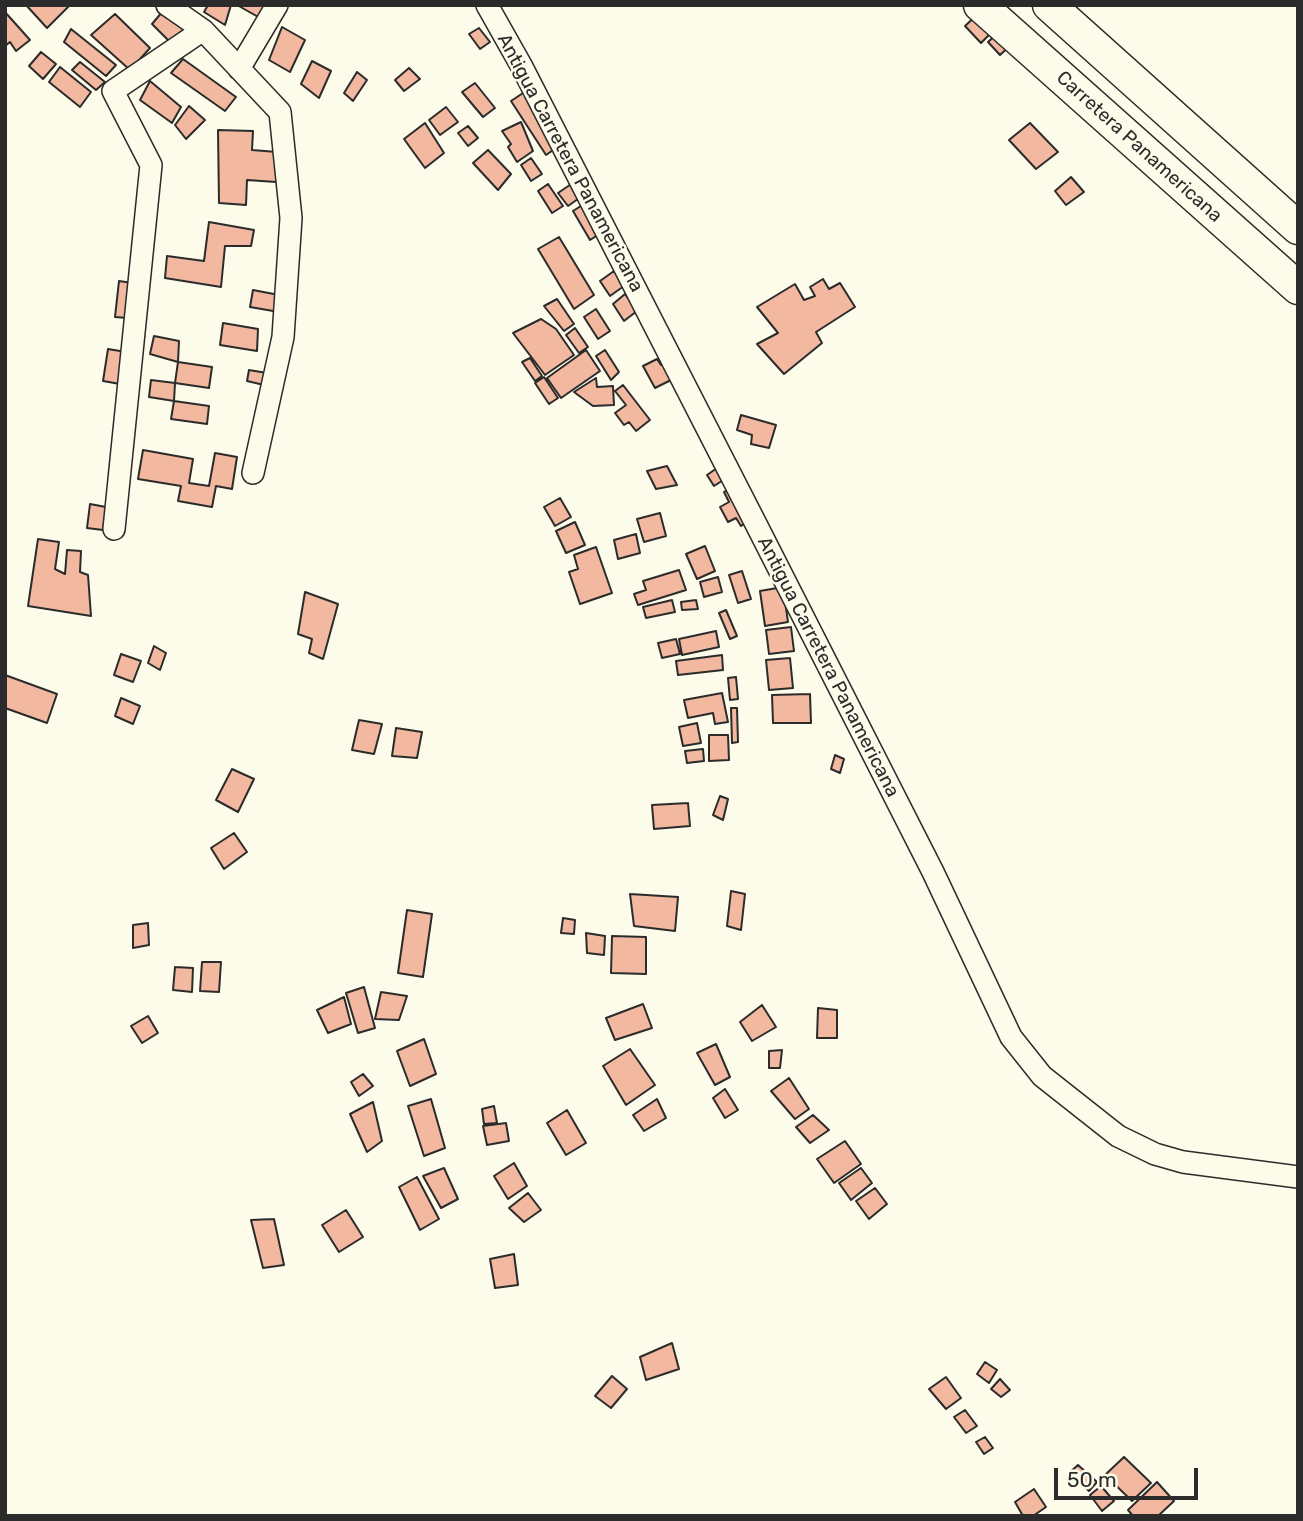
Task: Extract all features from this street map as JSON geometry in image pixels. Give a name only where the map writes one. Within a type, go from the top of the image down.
[{"type":"highway","name":"Carretera Panamericana","points":[[980,5],[1298,288]]},
{"type":"highway","points":[[1049,5],[1298,228]]},
{"type":"street","points":[[167,5],[203,30],[280,112],[290,218],[283,337],[253,473]]},
{"type":"street","points":[[239,69],[276,5]]},
{"type":"street","name":"Antigua Carretera Panamericana","points":[[487,5],[522,67],[901,810],[1011,1037],[1042,1076],[1118,1136],[1155,1154],[1183,1162],[1298,1177]]},
{"type":"street","points":[[114,528],[151,165],[113,91],[203,30]]},
{"type":"building","points":[[26,5],[70,5],[47,28]]},
{"type":"building","points":[[208,5],[231,5],[225,25],[204,12]]},
{"type":"building","points":[[237,5],[265,5],[260,18]]},
{"type":"building","points":[[163,11],[186,29],[171,43],[152,24]]},
{"type":"building","points":[[981,11],[997,27],[981,43],[965,26]]},
{"type":"building","points":[[5,12],[30,40],[16,51],[10,42],[5,46]]},
{"type":"building","points":[[115,14],[150,48],[130,70],[91,35]]},
{"type":"building","points":[[282,27],[305,40],[290,72],[269,60]]},
{"type":"building","points":[[479,28],[490,42],[480,49],[469,34]]},
{"type":"building","points":[[71,29],[116,65],[106,76],[64,42]]},
{"type":"building","points":[[1002,29],[1014,42],[1000,55],[988,42]]},
{"type":"building","points":[[41,52],[56,64],[43,79],[29,66]]},
{"type":"building","points":[[183,59],[236,97],[225,111],[171,73]]},
{"type":"building","points":[[312,61],[331,71],[319,98],[301,84]]},
{"type":"building","points":[[80,62],[105,82],[96,90],[72,70]]},
{"type":"building","points":[[60,67],[91,92],[80,107],[49,82]]},
{"type":"building","points":[[409,68],[420,79],[404,91],[395,80]]},
{"type":"building","points":[[357,72],[367,80],[353,101],[344,93]]},
{"type":"building","points":[[150,81],[181,107],[172,123],[140,100]]},
{"type":"building","points":[[475,83],[495,108],[483,117],[462,92]]},
{"type":"building","points":[[529,89],[559,146],[546,155],[511,101]]},
{"type":"building","points":[[189,106],[205,120],[186,139],[175,125]]},
{"type":"building","points":[[446,107],[458,122],[440,135],[429,120]]},
{"type":"building","points":[[521,122],[533,151],[517,162],[508,147],[511,144],[502,131]]},
{"type":"building","points":[[425,123],[444,153],[425,168],[404,139]]},
{"type":"building","points":[[1030,123],[1058,152],[1036,169],[1009,140]]},
{"type":"building","points":[[468,126],[478,138],[468,146],[458,133]]},
{"type":"building","points":[[218,130],[253,131],[252,150],[277,152],[276,182],[247,180],[246,205],[219,203]]},
{"type":"building","points":[[488,150],[511,174],[498,190],[473,163]]},
{"type":"building","points":[[531,158],[542,174],[531,181],[521,165]]},
{"type":"building","points":[[1071,177],[1084,192],[1066,205],[1055,191]]},
{"type":"building","points":[[577,180],[585,194],[568,206],[558,193]]},
{"type":"building","points":[[548,184],[563,206],[552,213],[538,191]]},
{"type":"building","points":[[584,204],[601,233],[590,240],[573,211]]},
{"type":"building","points":[[209,222],[254,230],[251,246],[225,246],[221,287],[165,278],[167,256],[204,261]]},
{"type":"building","points":[[559,237],[594,295],[574,309],[538,249]]},
{"type":"building","points":[[614,271],[624,286],[610,296],[600,281]]},
{"type":"building","points":[[823,279],[829,289],[840,283],[855,307],[816,332],[822,343],[784,374],[757,344],[778,333],[757,307],[795,284],[804,300],[815,296],[810,287]]},
{"type":"building","points":[[119,281],[132,283],[128,318],[115,317]]},
{"type":"building","points":[[253,290],[279,295],[279,312],[250,307]]},
{"type":"building","points":[[625,294],[637,311],[624,321],[613,304]]},
{"type":"building","points":[[557,299],[574,324],[564,331],[544,306]]},
{"type":"building","points":[[596,309],[610,331],[598,339],[584,317]]},
{"type":"building","points":[[541,319],[556,329],[574,355],[545,375],[513,333]]},
{"type":"building","points":[[223,323],[258,329],[257,351],[220,345]]},
{"type":"building","points":[[575,328],[588,347],[579,353],[566,335]]},
{"type":"building","points":[[154,336],[179,341],[178,362],[150,354]]},
{"type":"building","points":[[108,349],[126,352],[120,384],[103,381]]},
{"type":"building","points":[[586,350],[600,371],[561,398],[547,378]]},
{"type":"building","points":[[605,350],[619,372],[611,380],[596,356]]},
{"type":"building","points":[[530,358],[542,376],[535,381],[522,362]]},
{"type":"building","points":[[657,359],[661,365],[667,362],[675,378],[655,388],[643,366]]},
{"type":"building","points":[[178,362],[212,367],[209,388],[175,383]]},
{"type":"building","points":[[249,370],[267,373],[264,385],[247,381]]},
{"type":"building","points":[[544,377],[558,398],[549,404],[535,383]]},
{"type":"building","points":[[596,378],[597,387],[613,386],[614,405],[593,406],[574,392]]},
{"type":"building","points":[[151,380],[175,383],[174,401],[149,397]]},
{"type":"building","points":[[623,385],[650,420],[636,431],[629,422],[624,425],[615,413],[626,405],[615,391]]},
{"type":"building","points":[[174,401],[209,406],[207,424],[171,419]]},
{"type":"building","points":[[741,415],[776,425],[769,448],[751,444],[752,435],[737,430]]},
{"type":"building","points":[[143,450],[193,459],[189,483],[209,486],[215,453],[237,457],[232,489],[216,486],[212,507],[178,501],[181,486],[138,479]]},
{"type":"building","points":[[667,466],[677,485],[656,489],[647,471]]},
{"type":"building","points":[[720,466],[728,477],[714,486],[707,475]]},
{"type":"building","points":[[731,488],[749,521],[741,526],[736,518],[728,522],[720,507],[729,502],[724,492]]},
{"type":"building","points":[[560,498],[571,517],[555,526],[544,507]]},
{"type":"building","points":[[90,504],[106,507],[103,530],[87,528]]},
{"type":"building","points":[[660,513],[666,536],[644,542],[637,519]]},
{"type":"building","points":[[575,522],[585,545],[566,553],[556,531]]},
{"type":"building","points":[[636,534],[640,553],[618,559],[614,540]]},
{"type":"building","points":[[38,539],[59,542],[55,569],[65,574],[67,550],[81,551],[80,572],[88,575],[91,616],[28,606]]},
{"type":"building","points":[[705,546],[715,571],[697,579],[686,554]]},
{"type":"building","points":[[596,547],[612,593],[580,604],[569,572],[578,569],[574,555]]},
{"type":"building","points":[[679,570],[686,590],[638,605],[634,594],[646,590],[643,581]]},
{"type":"building","points":[[742,571],[751,599],[738,603],[729,575]]},
{"type":"building","points":[[718,577],[722,592],[704,597],[700,582]]},
{"type":"building","points":[[783,587],[788,622],[765,626],[760,591]]},
{"type":"building","points":[[305,592],[338,604],[323,659],[309,653],[312,639],[298,634]]},
{"type":"building","points":[[672,600],[675,612],[646,618],[643,607]]},
{"type":"building","points":[[696,600],[698,609],[682,610],[681,602]]},
{"type":"building","points":[[726,610],[737,636],[730,639],[719,613]]},
{"type":"building","points":[[791,627],[794,651],[769,654],[766,630]]},
{"type":"building","points":[[716,631],[719,647],[682,655],[679,639]]},
{"type":"building","points":[[676,639],[680,654],[662,658],[658,643]]},
{"type":"building","points":[[154,646],[166,653],[160,670],[148,663]]},
{"type":"building","points":[[121,654],[141,661],[133,682],[114,675]]},
{"type":"building","points":[[722,655],[723,670],[678,675],[676,661]]},
{"type":"building","points":[[790,658],[793,688],[769,690],[766,660]]},
{"type":"building","points":[[5,675],[57,694],[47,723],[5,708]]},
{"type":"building","points":[[736,677],[738,699],[730,700],[728,678]]},
{"type":"building","points":[[722,693],[728,722],[715,724],[713,713],[688,718],[684,700]]},
{"type":"building","points":[[810,694],[811,723],[773,723],[772,695]]},
{"type":"building","points":[[121,698],[140,706],[133,724],[115,716]]},
{"type":"building","points":[[731,708],[737,708],[738,742],[732,743]]},
{"type":"building","points":[[359,720],[382,724],[374,754],[352,750]]},
{"type":"building","points":[[697,723],[701,743],[683,746],[679,727]]},
{"type":"building","points":[[396,728],[422,732],[417,758],[392,756]]},
{"type":"building","points":[[709,735],[728,735],[729,760],[709,761]]},
{"type":"building","points":[[703,749],[704,761],[687,763],[685,751]]},
{"type":"building","points":[[835,755],[844,759],[840,773],[831,769]]},
{"type":"building","points":[[232,769],[254,779],[238,812],[216,800]]},
{"type":"building","points":[[720,796],[728,799],[723,820],[713,815]]},
{"type":"building","points":[[688,803],[690,826],[654,829],[652,805]]},
{"type":"building","points":[[234,833],[247,852],[224,869],[211,848]]},
{"type":"building","points":[[731,891],[745,894],[741,930],[727,926]]},
{"type":"building","points":[[630,894],[678,897],[675,931],[634,926]]},
{"type":"building","points":[[407,910],[432,914],[423,977],[398,973]]},
{"type":"building","points":[[563,918],[575,920],[574,934],[561,933]]},
{"type":"building","points":[[148,923],[149,945],[133,948],[133,925]]},
{"type":"building","points":[[586,933],[605,936],[604,955],[587,953]]},
{"type":"building","points":[[612,936],[646,937],[646,974],[611,973]]},
{"type":"building","points":[[202,962],[221,962],[219,992],[200,991]]},
{"type":"building","points":[[175,967],[193,968],[192,992],[173,990]]},
{"type":"building","points":[[364,987],[375,1028],[358,1033],[346,993]]},
{"type":"building","points":[[381,992],[407,996],[399,1020],[375,1019]]},
{"type":"building","points":[[344,997],[351,1024],[328,1033],[317,1010]]},
{"type":"building","points":[[643,1004],[652,1028],[615,1040],[606,1018]]},
{"type":"building","points":[[762,1005],[776,1027],[752,1041],[740,1022]]},
{"type":"building","points":[[818,1008],[837,1010],[837,1038],[817,1038]]},
{"type":"building","points":[[148,1016],[158,1033],[142,1043],[131,1026]]},
{"type":"building","points":[[424,1039],[436,1074],[410,1086],[397,1051]]},
{"type":"building","points":[[716,1044],[730,1077],[715,1085],[697,1053]]},
{"type":"building","points":[[630,1049],[655,1085],[626,1105],[603,1066]]},
{"type":"building","points":[[782,1050],[780,1068],[769,1068],[769,1051]]},
{"type":"building","points":[[363,1074],[373,1086],[359,1096],[351,1082]]},
{"type":"building","points":[[789,1078],[809,1109],[795,1119],[771,1091]]},
{"type":"building","points":[[725,1089],[738,1110],[725,1118],[713,1098]]},
{"type":"building","points":[[431,1099],[445,1148],[424,1156],[408,1106]]},
{"type":"building","points":[[657,1099],[666,1118],[644,1131],[633,1115]]},
{"type":"building","points":[[373,1102],[382,1141],[367,1152],[350,1114]]},
{"type":"building","points":[[494,1106],[497,1123],[484,1124],[482,1109]]},
{"type":"building","points":[[567,1110],[586,1143],[566,1155],[547,1123]]},
{"type":"building","points":[[813,1115],[829,1130],[810,1143],[796,1127]]},
{"type":"building","points":[[506,1123],[509,1141],[487,1145],[483,1126]]},
{"type":"building","points":[[845,1141],[861,1164],[834,1183],[817,1159]]},
{"type":"building","points":[[514,1163],[527,1186],[508,1199],[494,1176]]},
{"type":"building","points":[[444,1168],[458,1199],[441,1208],[423,1176]]},
{"type":"building","points":[[861,1168],[872,1183],[851,1200],[839,1183]]},
{"type":"building","points":[[417,1177],[439,1219],[420,1230],[399,1187]]},
{"type":"building","points":[[875,1188],[887,1204],[869,1219],[856,1201]]},
{"type":"building","points":[[528,1193],[541,1210],[524,1222],[509,1208]]},
{"type":"building","points":[[346,1210],[363,1237],[339,1252],[322,1225]]},
{"type":"building","points":[[274,1219],[284,1265],[263,1268],[251,1220]]},
{"type":"building","points":[[514,1254],[518,1285],[495,1288],[490,1259]]},
{"type":"building","points":[[672,1343],[679,1369],[646,1380],[640,1357]]},
{"type":"building","points":[[985,1362],[997,1370],[989,1383],[977,1374]]},
{"type":"building","points":[[612,1376],[627,1389],[611,1408],[595,1396]]},
{"type":"building","points":[[946,1377],[961,1398],[946,1409],[929,1389]]},
{"type":"building","points":[[1000,1379],[1010,1390],[1001,1397],[991,1389]]},
{"type":"building","points":[[965,1410],[977,1426],[966,1433],[954,1417]]},
{"type":"building","points":[[985,1437],[993,1448],[984,1454],[976,1442]]},
{"type":"building","points":[[1124,1457],[1151,1483],[1132,1501],[1105,1475]]},
{"type":"building","points":[[1078,1465],[1097,1482],[1089,1491],[1069,1473]]},
{"type":"building","points":[[1157,1482],[1174,1501],[1158,1516],[1133,1516],[1128,1510]]},
{"type":"building","points":[[1101,1486],[1114,1501],[1102,1511],[1090,1495]]},
{"type":"building","points":[[1034,1489],[1046,1507],[1033,1516],[1023,1516],[1015,1502]]}]
